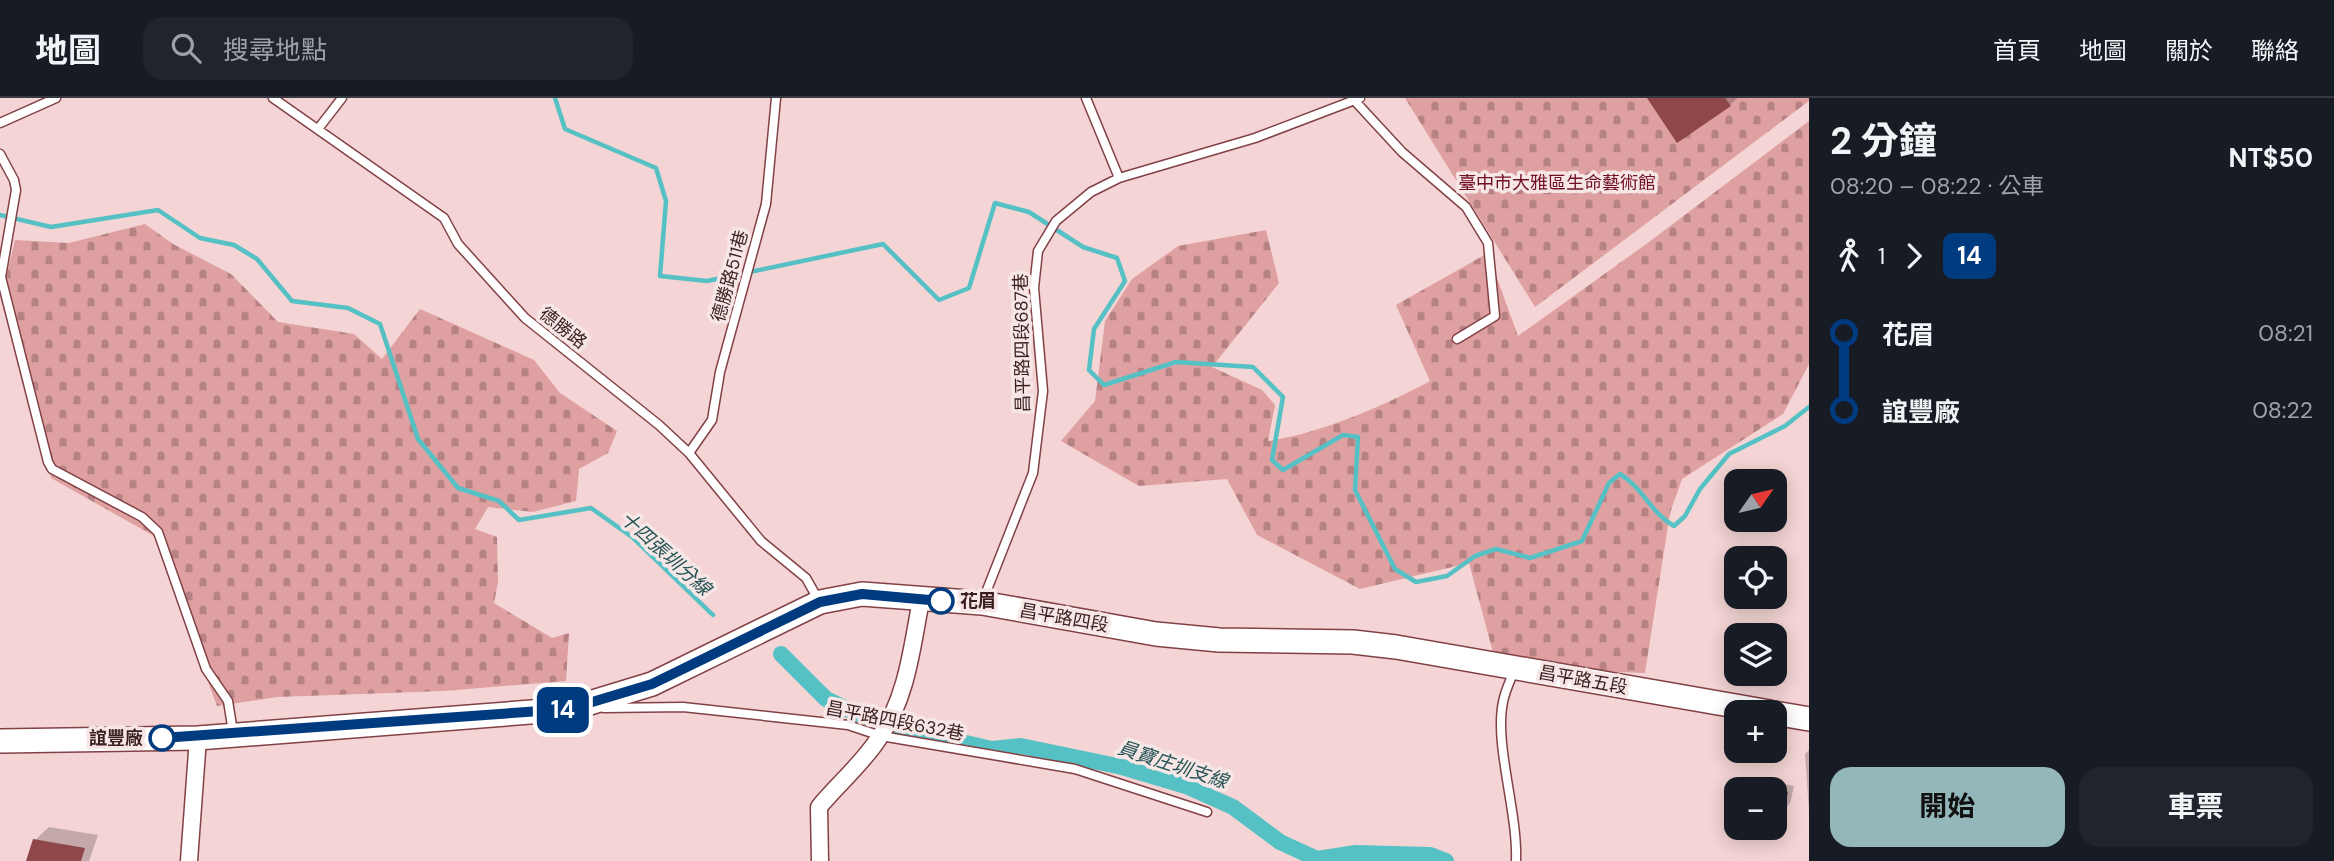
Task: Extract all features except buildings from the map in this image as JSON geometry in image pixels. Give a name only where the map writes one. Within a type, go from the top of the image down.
[{"type":"street","name":"昌平路四段","points":[[0,741],[198,738],[569,709],[652,684],[820,602],[862,594],[982,603],[1156,634],[1219,640],[1353,642],[1396,647]]},
{"type":"street","points":[[820,861],[819,807],[854,772],[881,736],[903,692],[921,600]]},
{"type":"street","name":"昌平路五段","points":[[1396,647],[1724,705]]},
{"type":"street","name":"昌平路五段","points":[[1787,715],[1809,719]]},
{"type":"street","points":[[189,861],[198,738]]},
{"type":"lane","points":[[0,123],[56,98]]},
{"type":"lane","name":"德勝路","points":[[273,98],[444,218],[458,244],[525,318],[689,453],[761,541],[806,578],[820,602]]},
{"type":"lane","points":[[318,130],[342,98]]},
{"type":"lane","name":"德勝路511巷","points":[[689,453],[712,420],[720,372],[766,204],[776,98]]},
{"type":"lane","points":[[1086,98],[1119,178],[1255,138],[1357,99],[1402,152],[1466,207],[1488,243],[1495,316],[1457,339]]},
{"type":"lane","points":[[0,154],[14,180],[16,190],[1,277],[48,462],[52,469],[142,517],[158,532],[206,668],[228,701],[233,735]]},
{"type":"lane","name":"昌平路四段687巷","points":[[982,603],[1033,473],[1043,391],[1034,288],[1038,251],[1056,221],[1090,192],[1119,178]]},
{"type":"lane","points":[[1515,668],[1502,703],[1503,736],[1517,848],[1516,861]]},
{"type":"lane","name":"昌平路四段632巷","points":[[569,709],[683,707],[848,725],[881,736],[1075,769],[1207,812]]},
{"type":"green space","name":"臺中市大雅區生命藝術館","points":[[1405,98],[1809,98],[1809,101],[1535,307]]},
{"type":"green space","points":[[1809,121],[1809,364],[1783,414],[1682,479],[1670,513],[1645,673],[1520,668],[1494,656],[1469,563],[1360,589],[1257,535],[1227,479],[1139,486],[1061,441],[1095,401],[1105,321],[1132,279],[1178,246],[1266,230],[1279,283],[1212,367],[1262,390],[1275,405],[1268,441],[1351,418],[1430,381],[1396,305],[1488,253],[1518,336],[1649,242]]},
{"type":"green space","points":[[145,224],[173,244],[231,274],[278,322],[354,334],[382,359],[420,309],[534,360],[560,393],[617,431],[608,453],[579,469],[576,501],[533,512],[488,507],[475,529],[497,537],[498,582],[494,603],[552,638],[569,633],[566,681],[444,691],[278,697],[217,706],[154,536],[51,478],[6,278],[15,240],[69,243]]},
{"type":"waterway","points":[[555,98],[565,129],[656,168],[666,201],[660,276],[707,281],[883,244],[939,300],[969,288],[995,203],[1029,212],[1083,247],[1117,258],[1125,281],[1094,329],[1089,370],[1104,385],[1176,362],[1253,367],[1283,397],[1272,460],[1283,470],[1343,435],[1358,437],[1355,490],[1395,569],[1416,582],[1447,576],[1475,556],[1496,549],[1530,558],[1582,541],[1609,483],[1620,474],[1674,526],[1685,516],[1700,489],[1729,454],[1785,426],[1809,407]]},
{"type":"waterway","name":"十四張圳分線","points":[[0,215],[51,227],[158,210],[200,238],[234,245],[257,259],[292,301],[348,308],[380,324],[418,439],[458,488],[499,501],[519,520],[591,508],[632,537],[713,615]]},
{"type":"waterway","name":"員寶庄圳支線","points":[[781,654],[826,699],[874,722],[992,749],[1021,746],[1122,767],[1186,786],[1233,807],[1280,842],[1317,859],[1356,853],[1430,855],[1446,861]]},
{"type":"bus line","name":"14","points":[[162,738],[198,738],[569,709],[652,684],[820,602],[862,594],[941,601]]},
{"type":"place","name":"花眉","points":[[941,601]]},
{"type":"place","name":"誼豐廠","points":[[162,738]]}]
